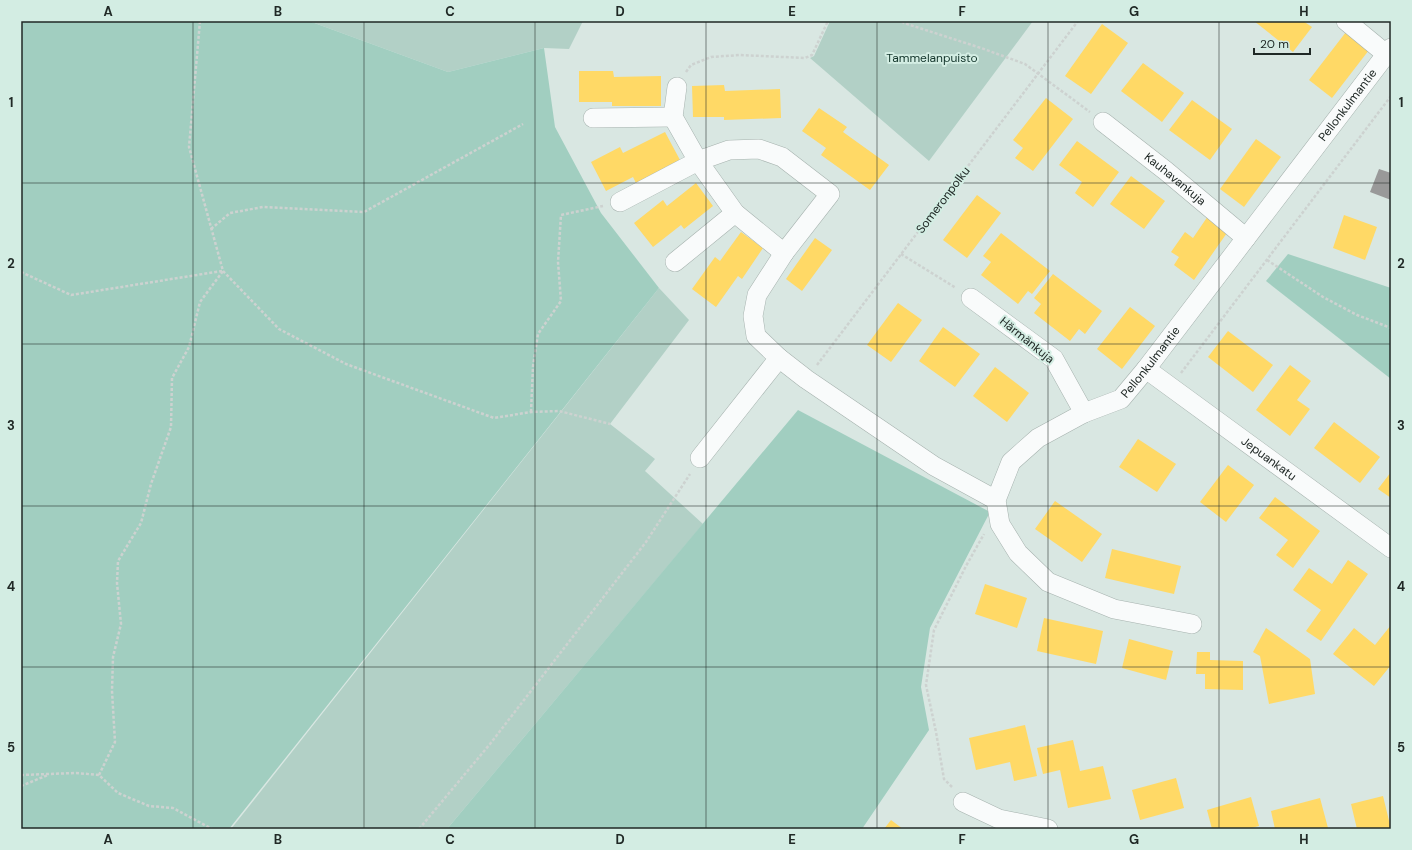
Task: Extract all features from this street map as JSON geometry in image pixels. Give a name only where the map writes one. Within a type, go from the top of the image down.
[{"type":"street","points":[[1346,21],[1389,51]]},
{"type":"street","name":"Pellonkulmantie","points":[[996,500],[1011,462],[1038,438],[1084,413],[1121,399],[1146,369],[1389,51]]},
{"type":"street","points":[[677,87],[673,117],[698,161],[735,213],[784,253]]},
{"type":"street","points":[[593,118],[673,117]]},
{"type":"street","name":"Kauhavankuja","points":[[1103,122],[1166,171],[1246,238]]},
{"type":"street","points":[[620,202],[698,161],[729,150],[759,149],[782,157],[830,194],[784,253],[757,295],[753,316],[756,336],[806,379],[934,466],[996,500],[1000,524],[1018,553],[1048,582],[1114,609],[1192,624]]},
{"type":"street","points":[[675,262],[735,213]]},
{"type":"street","name":"Härmänkuja","points":[[971,298],[1054,358],[1084,413]]},
{"type":"street","points":[[700,458],[780,358]]},
{"type":"street","name":"Jepuankatu","points":[[1146,369],[1391,548]]},
{"type":"street","points":[[963,802],[999,819],[1048,829]]},
{"type":"path","points":[[200,21],[189,147],[223,271],[279,329],[346,364],[494,418],[531,412],[559,411],[610,424]]},
{"type":"path","points":[[677,87],[691,65],[712,57],[740,54],[805,58],[812,55],[828,21]]},
{"type":"path","points":[[902,21],[904,23],[1025,64],[1103,122]]},
{"type":"path","name":"Someronpolku","points":[[806,379],[1078,21]]},
{"type":"path","points":[[1170,387],[1391,96]]},
{"type":"path","points":[[211,229],[230,213],[263,207],[364,212],[523,124]]},
{"type":"path","points":[[531,412],[533,366],[538,334],[561,301],[558,262],[561,215],[620,202]]},
{"type":"path","points":[[901,254],[971,298]]},
{"type":"path","points":[[1267,260],[1323,297],[1357,315],[1391,328]]},
{"type":"path","points":[[21,272],[71,295],[223,271]]},
{"type":"path","points":[[100,775],[115,742],[112,691],[113,657],[121,624],[117,584],[118,561],[141,523],[151,484],[171,427],[172,378],[189,347],[200,302],[223,271]]},
{"type":"path","points":[[419,829],[490,744],[646,542],[700,458]]},
{"type":"path","points":[[963,802],[944,778],[926,685],[934,630],[983,534],[1000,524]]},
{"type":"path","points":[[21,775],[76,773],[100,775],[118,792],[149,806],[173,808],[212,829]]},
{"type":"path","points":[[21,786],[50,774]]},
{"type":"green space","points":[[21,21],[309,21],[448,72],[544,48],[555,127],[601,213],[659,288],[229,829],[21,829]]},
{"type":"green space","points":[[309,21],[583,21],[569,49],[544,48],[448,72]]},
{"type":"green space","name":"Tammelanpuisto","points":[[830,21],[1033,21],[929,161],[810,58],[814,56]]},
{"type":"green space","points":[[1288,254],[1391,288],[1391,379],[1266,281]]},
{"type":"green space","points":[[659,288],[689,320],[610,424],[655,459],[645,471],[703,524],[447,829],[231,829]]},
{"type":"green space","points":[[798,410],[990,512],[930,628],[921,687],[929,730],[862,829],[447,829]]},
{"type":"building: Homes","points":[[1254,21],[1303,21],[1312,27],[1293,52]]},
{"type":"building: Homes","points":[[1102,24],[1128,43],[1091,94],[1065,76]]},
{"type":"building: Homes","points":[[1346,32],[1369,50],[1332,98],[1309,80]]},
{"type":"building: Homes","points":[[1143,63],[1184,93],[1162,122],[1121,91]]},
{"type":"building: Homes","points":[[579,71],[613,71],[614,77],[661,76],[661,106],[612,106],[612,102],[579,102]]},
{"type":"building: Homes","points":[[724,85],[725,91],[780,89],[781,118],[724,120],[724,117],[693,117],[692,86]]},
{"type":"building: Homes","points":[[1046,98],[1073,119],[1033,171],[1015,158],[1023,148],[1013,140]]},
{"type":"building: Homes","points":[[1192,100],[1232,129],[1210,160],[1169,130]]},
{"type":"building: Homes","points":[[819,108],[847,127],[843,132],[889,165],[870,190],[821,155],[826,148],[802,131]]},
{"type":"building: Homes","points":[[665,132],[680,160],[636,183],[633,177],[606,191],[591,162],[620,147],[623,153]]},
{"type":"building: Homes","points":[[1256,139],[1281,157],[1244,207],[1220,189]]},
{"type":"building: Homes","points":[[1077,141],[1119,172],[1093,207],[1075,193],[1082,182],[1059,165]]},
{"type":"building: Homes","points":[[1131,176],[1165,201],[1144,229],[1110,204]]},
{"type":"building: Homes","points":[[696,183],[713,206],[684,229],[681,225],[653,247],[634,223],[663,200],[667,206]]},
{"type":"building: Homes","points":[[977,195],[1001,213],[967,258],[943,240]]},
{"type":"building: Homes","points":[[1344,215],[1377,227],[1365,260],[1333,248]]},
{"type":"building: Homes","points":[[1208,216],[1229,230],[1194,280],[1174,265],[1179,257],[1171,252],[1185,232],[1193,238]]},
{"type":"building: Homes","points":[[741,232],[763,248],[742,279],[738,276],[716,307],[692,289],[715,257],[720,261]]},
{"type":"building: Homes","points":[[1001,233],[1050,271],[1032,294],[1028,291],[1018,304],[981,275],[991,262],[983,256]]},
{"type":"building: Homes","points":[[815,238],[832,250],[802,291],[786,279]]},
{"type":"building: Homes","points":[[1053,274],[1102,311],[1085,334],[1079,329],[1070,341],[1034,313],[1041,304],[1034,298]]},
{"type":"building: Homes","points":[[898,303],[922,320],[891,362],[867,345]]},
{"type":"building: Homes","points":[[1130,307],[1155,326],[1122,369],[1097,349]]},
{"type":"building: Homes","points":[[943,327],[980,354],[955,387],[919,361]]},
{"type":"building: Homes","points":[[1228,331],[1273,365],[1253,392],[1208,357]]},
{"type":"building: Homes","points":[[1290,365],[1311,381],[1297,400],[1310,409],[1290,436],[1256,410]]},
{"type":"building: Homes","points":[[995,367],[1029,393],[1007,422],[973,396]]},
{"type":"building: Homes","points":[[1334,422],[1380,457],[1360,483],[1314,448]]},
{"type":"building: Homes","points":[[1138,439],[1176,464],[1157,492],[1119,467]]},
{"type":"building: Homes","points":[[1228,465],[1254,485],[1226,522],[1200,502]]},
{"type":"building: Homes","points":[[1391,472],[1391,498],[1378,489]]},
{"type":"building: Homes","points":[[1275,497],[1320,531],[1293,568],[1276,555],[1288,540],[1259,518]]},
{"type":"building: Homes","points":[[1055,501],[1102,534],[1082,562],[1035,529]]},
{"type":"building: Homes","points":[[1112,549],[1181,566],[1174,594],[1105,578]]},
{"type":"building: Homes","points":[[1348,560],[1368,574],[1321,641],[1306,631],[1321,610],[1293,590],[1309,568],[1332,584]]},
{"type":"building: Homes","points":[[985,584],[1027,598],[1017,628],[975,614]]},
{"type":"building: Homes","points":[[1044,618],[1103,631],[1096,664],[1037,651]]},
{"type":"building: Homes","points":[[1391,625],[1391,665],[1374,686],[1333,654],[1354,628],[1375,645]]},
{"type":"building: Homes","points":[[1266,628],[1310,659],[1315,694],[1269,704],[1260,656],[1253,652]]},
{"type":"building: Homes","points":[[1129,639],[1173,651],[1166,680],[1122,668]]},
{"type":"building: Homes","points":[[1197,652],[1210,652],[1210,660],[1243,661],[1243,690],[1205,689],[1205,674],[1196,674]]},
{"type":"building: Homes","points":[[1025,725],[1037,776],[1014,781],[1010,762],[976,770],[969,738]]},
{"type":"building: Homes","points":[[1073,740],[1080,771],[1103,766],[1111,799],[1068,808],[1060,770],[1043,774],[1037,748]]},
{"type":"building: Homes","points":[[1176,778],[1184,808],[1140,820],[1132,790]]},
{"type":"building: Homes","points":[[1383,796],[1391,829],[1357,829],[1351,804]]},
{"type":"building: Homes","points":[[1251,797],[1259,826],[1248,829],[1212,829],[1207,810]]},
{"type":"building: Homes","points":[[1320,798],[1328,828],[1275,829],[1271,811]]},
{"type":"building: Homes","points":[[891,820],[903,829],[884,829]]},
{"type":"building: Industry","points":[[1379,169],[1391,173],[1391,200],[1370,192]]}]
